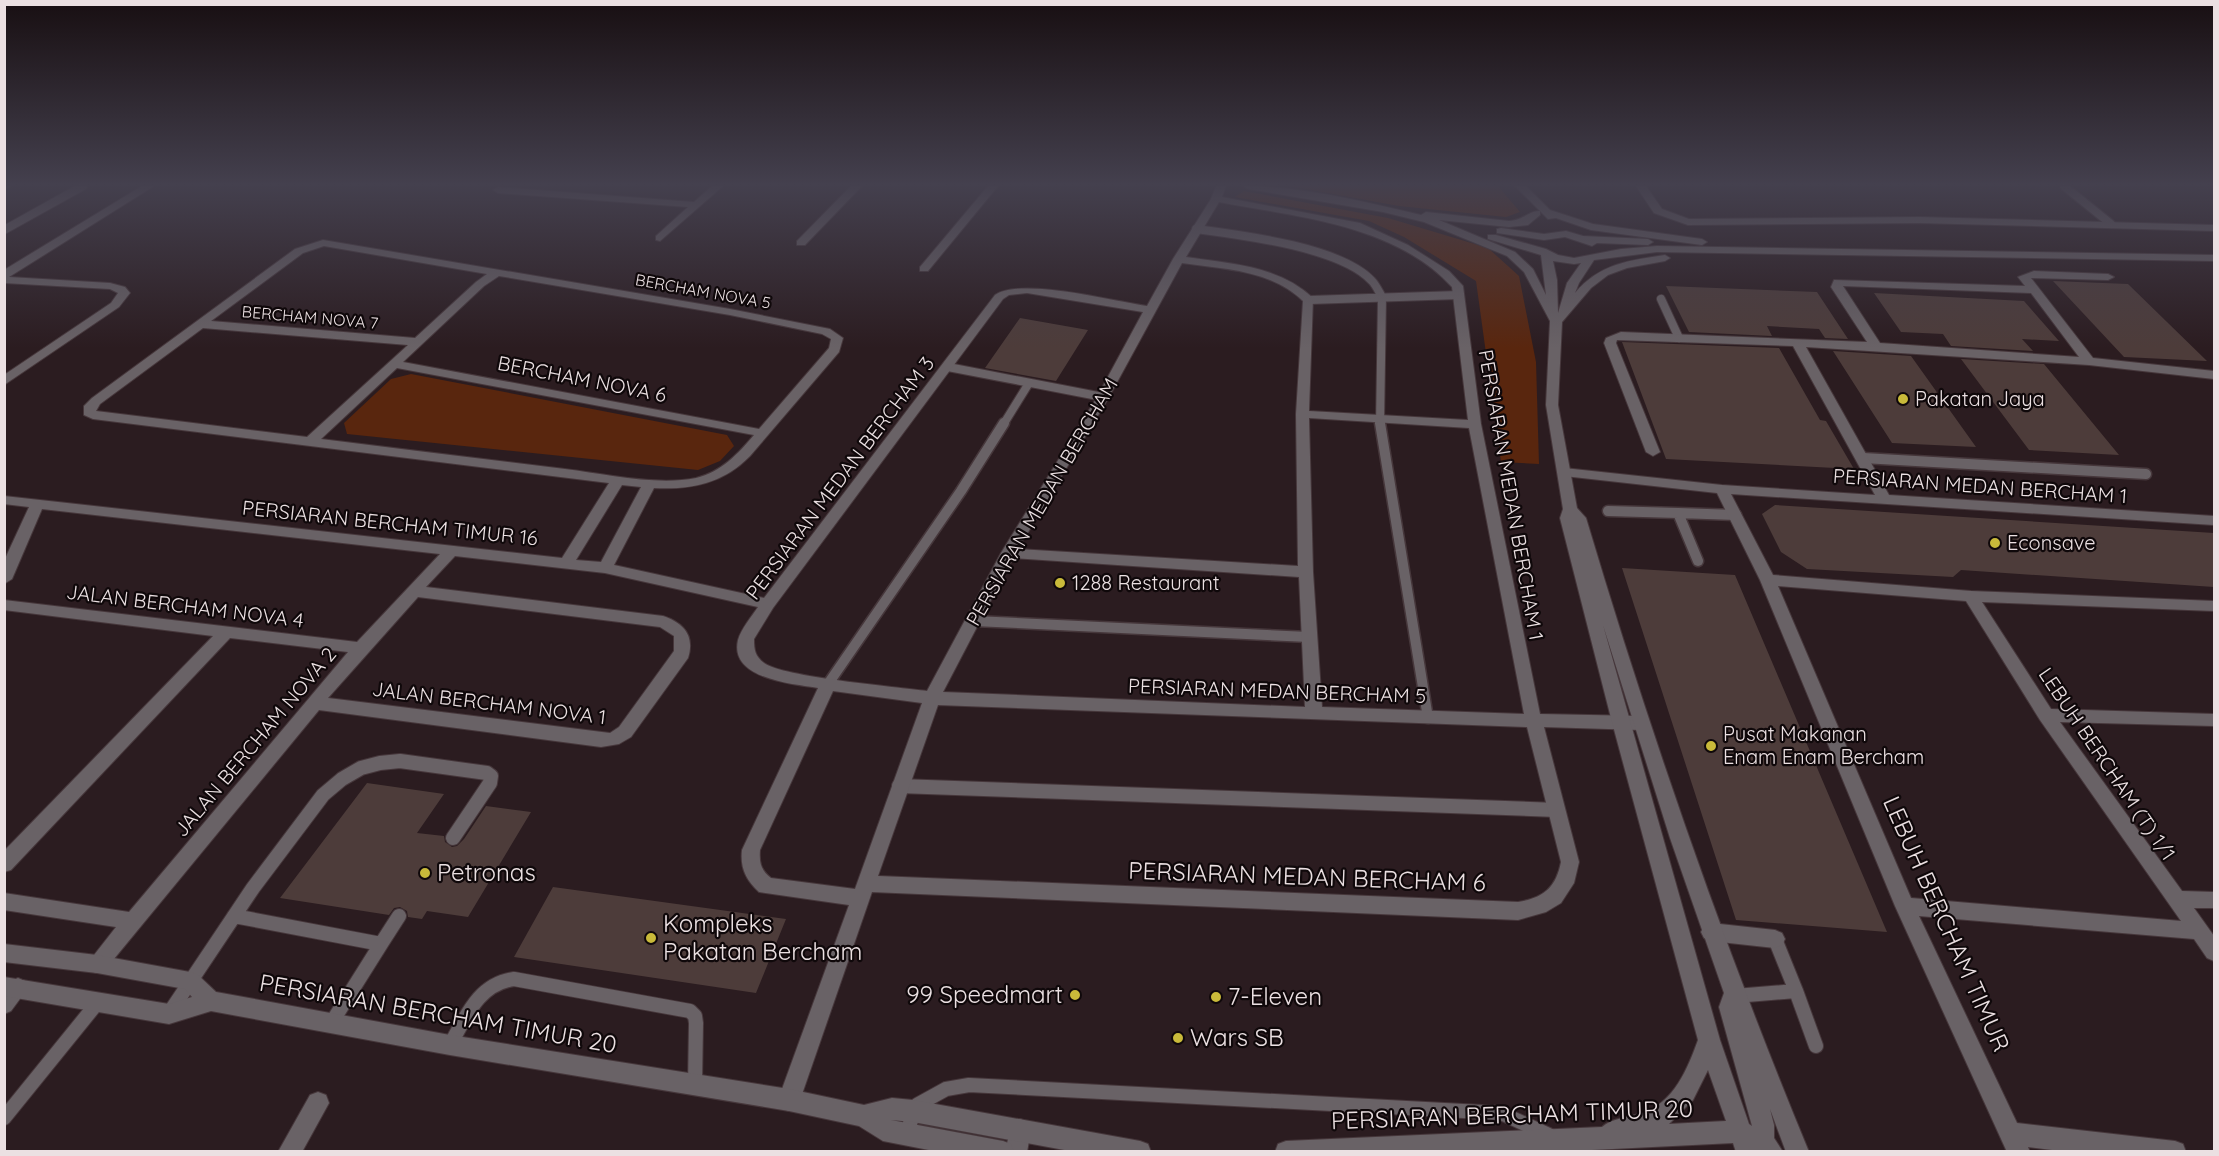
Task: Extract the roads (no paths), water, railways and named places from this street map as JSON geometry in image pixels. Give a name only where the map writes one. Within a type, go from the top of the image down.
[{"type":"street","points":[[4,275],[61,240]]},
{"type":"street","points":[[801,243],[804,240]]},
{"type":"street","points":[[924,269],[948,240]]},
{"type":"street","name":"PERSIARAN MEDAN BERCHAM","points":[[789,1100],[932,698],[1008,553],[1103,397],[1189,240]]},
{"type":"street","name":"PERSIARAN MEDAN BERCHAM 1","points":[[1389,240],[1433,265],[1457,285],[1475,424],[1533,719]]},
{"type":"street","points":[[1477,240],[1510,254],[1529,271],[1541,297],[1557,316]]},
{"type":"street","points":[[1500,240],[1564,260],[1637,250],[1745,249],[2214,256]]},
{"type":"street","points":[[1539,240],[1551,280],[1557,316],[1552,405],[1570,509],[1566,518],[1620,722],[1709,1040],[1755,1146]]},
{"type":"street","points":[[1557,316],[1573,283],[1596,252],[1595,248],[1583,240]]},
{"type":"street","points":[[1624,240],[2214,256]]},
{"type":"street","points":[[1687,240],[1717,244]]},
{"type":"street","name":"BERCHAM NOVA 5","points":[[200,324],[299,251],[313,245],[333,244],[730,312],[826,331],[837,338],[835,349],[762,433]]},
{"type":"street","points":[[1557,316],[1593,282],[1607,271],[1618,267],[1647,260],[1745,249]]},
{"type":"street","points":[[1178,259],[1270,275],[1300,289],[1309,300],[1302,414],[1306,572],[1314,714]]},
{"type":"street","points":[[311,441],[480,284],[498,272]]},
{"type":"street","points":[[2089,361],[2026,280],[2026,275],[2108,278]]},
{"type":"street","points":[[4,280],[110,286],[122,289],[124,293],[115,305],[4,381]]},
{"type":"street","points":[[1876,346],[1837,287],[1838,282],[2034,290]]},
{"type":"street","name":"PERSIARAN MEDAN BERCHAM 3","points":[[932,698],[772,674],[760,669],[750,660],[746,650],[746,639],[768,604],[999,297],[1006,292],[1027,290],[1150,310]]},
{"type":"street","points":[[200,324],[96,401],[90,406],[89,412],[93,415],[650,483],[689,484],[710,478],[730,468],[750,452],[762,433]]},
{"type":"street","name":"BERCHAM NOVA 7","points":[[200,324],[418,342]]},
{"type":"street","points":[[1653,452],[1610,340],[1621,336],[1876,346],[2089,361],[2214,375]]},
{"type":"street","points":[[1797,342],[1885,500]]},
{"type":"street","name":"BERCHAM NOVA 6","points":[[394,364],[762,433]]},
{"type":"street","points":[[1302,414],[1475,424]]},
{"type":"street","name":"PERSIARAN MEDAN BERCHAM 1","points":[[1564,472],[1722,489],[2214,521]]},
{"type":"street","points":[[566,564],[618,480]]},
{"type":"street","points":[[605,568],[650,483]]},
{"type":"street","name":"LEBUH BERCHAM TIMUR","points":[[1722,489],[1768,580],[1905,906],[2015,1143]]},
{"type":"street","name":"PERSIARAN BERCHAM TIMUR 16","points":[[4,500],[605,568],[768,604]]},
{"type":"street","points":[[4,579],[37,505]]},
{"type":"street","points":[[1570,509],[1579,518],[1664,800],[1735,996],[1798,1152]]},
{"type":"street","name":"JALAN BERCHAM NOVA 2","points":[[97,964],[361,648],[451,551]]},
{"type":"street","points":[[1008,553],[1306,572]]},
{"type":"street","points":[[1768,580],[1971,596],[2214,606]]},
{"type":"street","name":"JALAN BERCHAM NOVA 1","points":[[315,703],[590,739],[613,739],[625,732],[680,658],[685,646],[683,635],[675,626],[663,622],[415,591]]},
{"type":"street","name":"LEBUH BERCHAM (T) 1/1","points":[[1971,596],[2046,715],[2214,952]]},
{"type":"street","name":"JALAN BERCHAM NOVA 4","points":[[4,605],[361,648]]},
{"type":"street","points":[[4,864],[226,632]]},
{"type":"street","name":"PERSIARAN MEDAN BERCHAM 6","points":[[828,684],[751,850],[749,864],[754,877],[766,886],[864,891],[1518,910],[1536,908],[1551,900],[1563,888],[1569,876],[1570,862],[1533,719]]},
{"type":"street","name":"PERSIARAN MEDAN BERCHAM 5","points":[[932,698],[1314,714],[1641,723]]},
{"type":"street","points":[[2046,715],[2214,720]]},
{"type":"street","points":[[2175,899],[2214,900]]},
{"type":"street","points":[[4,901],[133,921]]},
{"type":"street","points":[[1905,906],[2199,931]]},
{"type":"street","points":[[1711,932],[1775,939]]},
{"type":"street","points":[[6,953],[97,964],[190,981],[211,1001]]},
{"type":"street","name":"PERSIARAN BERCHAM TIMUR 20","points":[[9,993],[98,1002],[169,1014],[211,1001],[450,1045],[789,1100],[864,1116],[883,1130],[1003,1152]]},
{"type":"street","points":[[1735,996],[1730,1001],[1730,1007],[1763,1125],[1755,1146]]},
{"type":"street","points":[[1588,1140],[1659,1118],[1685,1097],[1709,1040]]},
{"type":"street","points":[[289,1152],[318,1102]]},
{"type":"street","name":"PERSIARAN BERCHAM TIMUR 20","points":[[864,1116],[892,1109],[913,1111],[1018,1141],[1140,1152]]},
{"type":"street","name":"PERSIARAN BERCHAM TIMUR 20","points":[[1286,1152],[1588,1140],[1755,1146]]},
{"type":"street","points":[[2015,1143],[2175,1152]]},
{"type":"lane","points":[[1262,240],[1299,246],[1331,258],[1380,289],[1382,297],[1379,419],[1428,718]]},
{"type":"lane","points":[[1309,300],[1459,295]]},
{"type":"lane","points":[[1661,299],[1679,338]]},
{"type":"lane","points":[[948,367],[1103,397]]},
{"type":"lane","points":[[828,684],[961,491],[1029,383]]},
{"type":"lane","points":[[1863,458],[2146,474]]},
{"type":"lane","points":[[1608,512],[1736,515]]},
{"type":"lane","points":[[1678,513],[1698,561]]},
{"type":"lane","points":[[974,621],[1309,637]]},
{"type":"lane","points":[[169,1014],[253,888],[323,795],[335,783],[368,764],[386,760],[403,760],[487,773],[491,776],[490,783],[453,838]]},
{"type":"lane","points":[[899,786],[1557,810]]},
{"type":"lane","points":[[234,916],[381,944]]},
{"type":"lane","points":[[332,1022],[399,916]]},
{"type":"lane","points":[[1775,939],[1816,1047]]},
{"type":"lane","points":[[450,1045],[484,989],[505,979],[514,979],[690,1011],[695,1016],[696,1023],[695,1085]]},
{"type":"lane","points":[[1735,996],[1796,992]]},
{"type":"lane","points":[[4,1118],[98,1002]]},
{"type":"lane","points":[[906,1134],[917,1105],[946,1089],[969,1085],[1500,1113],[1522,1121],[1560,1141]]},
{"type":"place","name":"Pakatan Jaya","points":[[1903,399]]},
{"type":"place","name":"Econsave","points":[[1995,543]]},
{"type":"place","name":"1288 Restaurant","points":[[1060,583]]},
{"type":"place","name":"Pusat Makanan Enam Enam Bercham","points":[[1711,746]]},
{"type":"place","name":"Petronas","points":[[425,873]]},
{"type":"place","name":"Kompleks Pakatan Bercham","points":[[651,938]]},
{"type":"place","name":"99 Speedmart","points":[[1075,995]]},
{"type":"place","name":"7-Eleven","points":[[1216,997]]},
{"type":"place","name":"Wars SB","points":[[1178,1038]]}]
